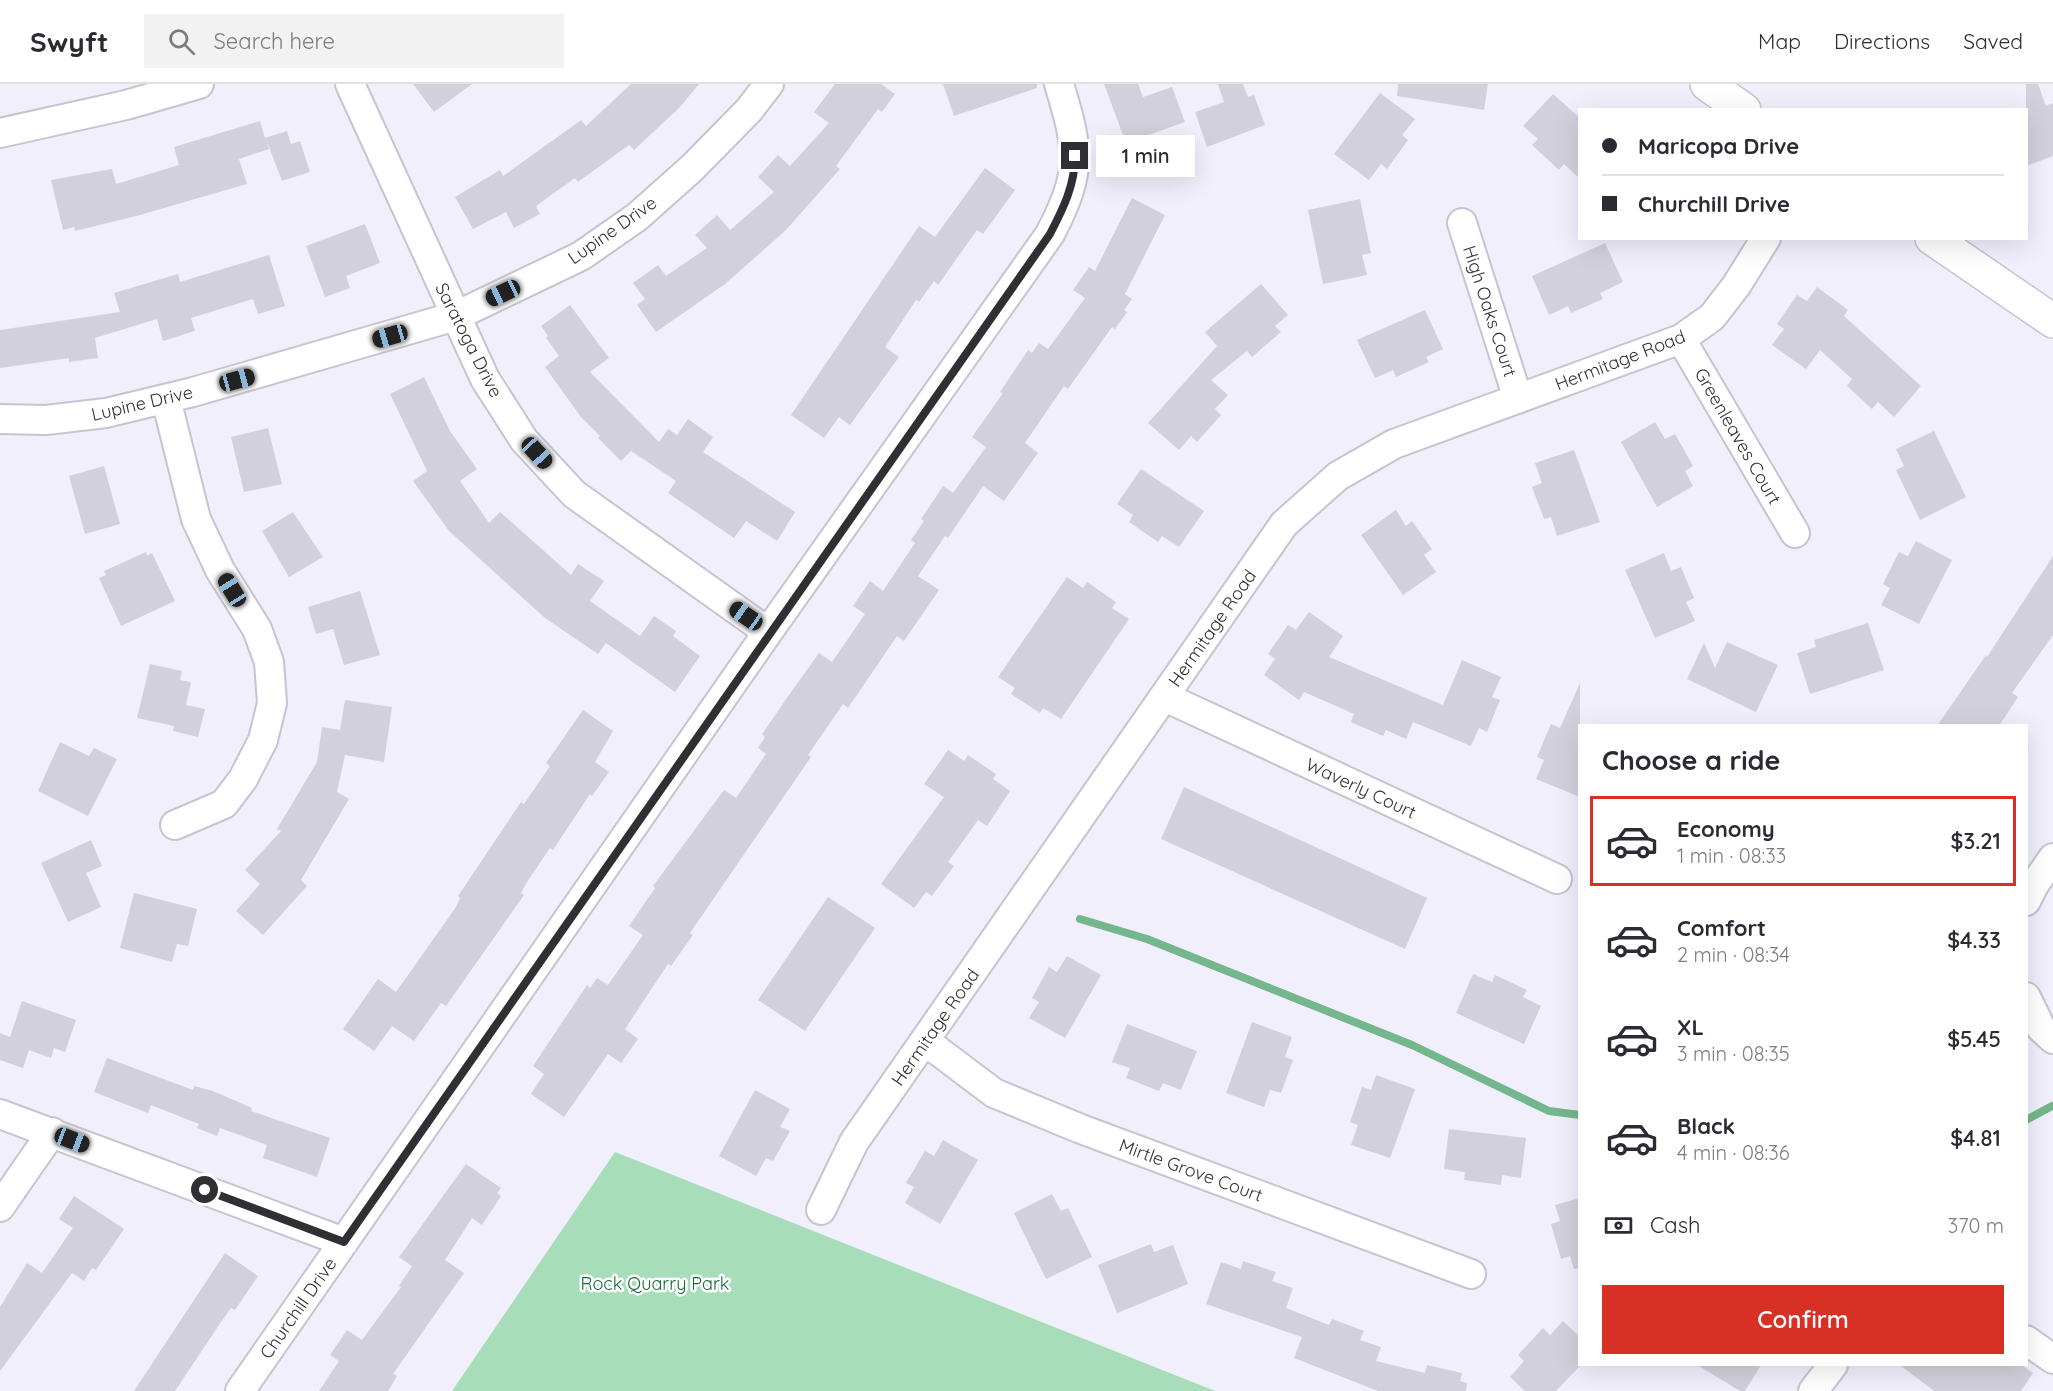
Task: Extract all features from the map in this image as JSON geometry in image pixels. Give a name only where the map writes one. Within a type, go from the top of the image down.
[{"type":"street","points":[[0,133],[114,108],[199,84]]},
{"type":"street","name":"Saratoga Drive","points":[[350,84],[485,379],[524,440],[574,494],[768,632]]},
{"type":"street","name":"Lupine Drive","points":[[0,419],[46,420],[106,413],[166,399],[456,316],[581,256],[637,217],[692,168],[749,110],[769,84]]},
{"type":"street","name":"Churchill Drive","points":[[240,1391],[768,632],[1050,234],[1066,204],[1075,173],[1076,140],[1059,84]]},
{"type":"street","points":[[1707,84],[1741,108]]},
{"type":"street","name":"High Oaks Court","points":[[1462,223],[1518,399]]},
{"type":"street","name":"Hermitage Road","points":[[821,1210],[854,1142],[1284,524],[1338,476],[1394,444],[1682,339],[1712,317],[1736,286],[1765,240]]},
{"type":"street","points":[[1935,240],[2053,321]]},
{"type":"street","name":"Greenleaves Court","points":[[1682,339],[1795,533]]},
{"type":"street","points":[[166,399],[196,519],[220,570],[257,628],[269,662],[272,703],[263,740],[243,779],[224,804],[175,825]]},
{"type":"street","name":"Waverly Court","points":[[1165,698],[1557,879]]},
{"type":"street","points":[[2028,897],[2053,858]]},
{"type":"street","points":[[2028,1001],[2041,1028],[2053,1039]]},
{"type":"street","name":"Mirtle Grove Court","points":[[925,1041],[994,1093],[1081,1129],[1471,1274]]},
{"type":"street","points":[[0,1114],[344,1242]]},
{"type":"street","points":[[0,1207],[52,1132]]},
{"type":"street","points":[[2028,1341],[2053,1359]]},
{"type":"street","points":[[1813,1391],[1832,1366]]},
{"type":"green space","name":"Rock Quarry Park","points":[[615,1152],[1215,1391],[452,1391]]},
{"type":"building","points":[[413,84],[472,84],[434,112]]},
{"type":"building","points":[[631,84],[699,84],[679,108],[634,150],[629,145],[578,182],[575,178],[536,206],[540,214],[514,228],[506,212],[473,229],[455,197],[500,170],[503,176],[581,120],[586,126]]},
{"type":"building","points":[[835,84],[881,84],[895,94],[882,112],[878,109],[836,166],[840,169],[785,231],[725,284],[656,332],[637,305],[645,299],[633,283],[658,265],[666,276],[707,248],[695,235],[717,215],[730,230],[774,192],[758,177],[778,155],[790,166],[829,123],[814,112]]},
{"type":"building","points":[[943,84],[1037,84],[1037,88],[954,116]]},
{"type":"building","points":[[1104,84],[1138,84],[1143,97],[1172,87],[1185,122],[1126,143]]},
{"type":"building","points":[[1218,84],[1243,84],[1248,97],[1254,95],[1265,125],[1207,147],[1195,112],[1224,102]]},
{"type":"building","points":[[1398,84],[1488,84],[1484,110],[1397,96]]},
{"type":"building","points":[[2026,84],[2038,84],[2046,106],[2053,103],[2053,156],[2028,165],[2028,108],[2026,108]]},
{"type":"building","points":[[1380,93],[1415,119],[1402,135],[1408,140],[1387,169],[1381,164],[1369,180],[1334,154]]},
{"type":"building","points":[[1553,94],[1578,116],[1578,177],[1564,164],[1559,170],[1532,145],[1538,139],[1523,126]]},
{"type":"building","points":[[260,121],[265,138],[287,131],[291,144],[300,141],[310,172],[282,181],[266,139],[269,149],[239,159],[247,184],[140,215],[75,231],[74,227],[63,230],[51,180],[112,169],[116,184],[179,165],[174,147]]},
{"type":"building","points":[[985,168],[1015,190],[983,234],[977,230],[938,285],[934,281],[919,302],[916,300],[885,347],[899,357],[850,425],[839,417],[824,438],[791,415],[919,226],[935,237]]},
{"type":"building","points":[[1132,198],[1165,215],[1125,294],[1132,299],[1124,310],[1127,312],[1115,329],[1112,327],[1068,389],[1064,386],[1025,443],[1038,453],[1004,501],[983,486],[948,538],[945,536],[918,576],[939,590],[904,641],[897,636],[848,708],[843,704],[808,755],[811,757],[690,933],[693,935],[671,966],[668,964],[625,1029],[638,1039],[621,1063],[608,1054],[564,1117],[531,1094],[544,1074],[533,1066],[587,985],[590,988],[597,978],[608,985],[643,935],[629,926],[655,888],[653,886],[724,790],[736,798],[766,754],[758,748],[765,737],[762,734],[789,695],[819,653],[832,662],[865,614],[853,606],[870,581],[883,591],[915,543],[911,540],[924,521],[921,519],[943,486],[953,493],[986,447],[972,437],[1003,393],[1000,392],[1028,350],[1032,353],[1039,343],[1048,349],[1085,298],[1073,290],[1089,267],[1095,271]]},
{"type":"building","points":[[1360,199],[1371,253],[1362,255],[1367,275],[1323,284],[1308,210]]},
{"type":"building","points":[[365,224],[380,263],[346,276],[350,288],[325,297],[306,246]]},
{"type":"building","points":[[1605,243],[1623,282],[1600,293],[1603,299],[1571,313],[1568,306],[1549,315],[1532,276]]},
{"type":"building","points":[[269,255],[285,306],[258,314],[253,299],[191,318],[195,331],[163,341],[157,319],[95,338],[98,358],[69,362],[69,358],[0,368],[0,330],[120,312],[114,293],[178,274],[180,282]]},
{"type":"building","points":[[1261,284],[1288,315],[1275,326],[1281,332],[1252,357],[1247,351],[1211,380],[1228,395],[1215,409],[1221,415],[1197,442],[1191,436],[1179,450],[1148,423],[1217,346],[1205,332]]},
{"type":"building","points":[[1817,287],[1848,310],[1844,316],[1921,386],[1894,417],[1878,402],[1872,409],[1847,386],[1852,379],[1820,350],[1806,369],[1772,345],[1784,329],[1777,324],[1797,295],[1807,301]]},
{"type":"building","points":[[570,305],[609,358],[590,372],[659,442],[668,429],[677,435],[688,419],[713,437],[703,452],[795,512],[777,541],[746,521],[734,538],[668,493],[676,481],[631,451],[621,461],[598,438],[600,436],[581,417],[545,367],[559,356],[546,338],[548,336],[541,326]]},
{"type":"building","points":[[1425,310],[1443,349],[1426,357],[1429,362],[1396,377],[1393,370],[1375,378],[1357,340]]},
{"type":"building","points":[[424,377],[450,431],[477,469],[460,481],[489,523],[500,512],[571,575],[578,564],[604,581],[590,601],[640,636],[654,616],[676,631],[673,636],[700,656],[675,692],[606,643],[598,654],[545,618],[449,531],[413,481],[427,471],[390,394]]},
{"type":"building","points":[[1655,422],[1665,439],[1675,434],[1693,466],[1685,471],[1693,486],[1657,507],[1621,442]]},
{"type":"building","points":[[268,428],[282,484],[244,492],[231,437]]},
{"type":"building","points":[[1934,431],[1966,497],[1920,520],[1896,470],[1904,466],[1896,449]]},
{"type":"building","points":[[1574,450],[1600,522],[1557,536],[1551,517],[1544,519],[1532,487],[1542,483],[1535,463]]},
{"type":"building","points":[[104,466],[120,524],[85,534],[69,476]]},
{"type":"building","points":[[1141,469],[1204,511],[1179,547],[1162,536],[1158,542],[1129,522],[1133,515],[1117,504]]},
{"type":"building","points":[[1396,510],[1406,526],[1412,521],[1432,549],[1424,555],[1436,572],[1403,595],[1361,535]]},
{"type":"building","points":[[293,512],[323,557],[289,577],[262,531]]},
{"type":"building","points":[[1916,541],[1952,560],[1919,624],[1881,605],[1890,588],[1883,584],[1899,552],[1908,556]]},
{"type":"building","points":[[146,552],[147,556],[152,553],[175,601],[121,626],[99,578],[106,575],[104,571]]},
{"type":"building","points":[[1664,553],[1671,571],[1681,567],[1694,598],[1686,602],[1695,621],[1655,638],[1625,570]]},
{"type":"building","points":[[2053,556],[2053,635],[2012,693],[2018,697],[2000,724],[1938,724],[1986,655],[1987,657]]},
{"type":"building","points":[[1067,577],[1083,588],[1087,582],[1116,602],[1112,608],[1129,619],[1061,719],[1043,708],[1040,713],[1011,694],[1015,688],[998,677]]},
{"type":"building","points":[[360,591],[380,655],[344,665],[333,629],[316,634],[308,607]]},
{"type":"building","points":[[1309,612],[1343,636],[1329,657],[1443,705],[1462,660],[1501,677],[1492,697],[1500,700],[1487,732],[1479,728],[1471,746],[1413,722],[1406,739],[1386,730],[1383,736],[1351,722],[1354,714],[1304,692],[1299,700],[1264,675],[1275,659],[1268,654],[1288,625],[1296,630]]},
{"type":"building","points":[[1868,623],[1884,670],[1810,694],[1797,653],[1816,647],[1814,640]]},
{"type":"building","points":[[1727,642],[1778,665],[1756,712],[1687,679],[1704,643],[1715,668]]},
{"type":"building","points":[[150,664],[182,671],[180,680],[191,682],[186,705],[205,709],[198,737],[173,731],[174,726],[137,718]]},
{"type":"building","points":[[1580,683],[1578,796],[1536,779],[1544,760],[1537,757],[1551,724],[1560,728]]},
{"type":"building","points":[[345,700],[392,707],[384,762],[345,755],[337,792],[349,799],[301,880],[307,886],[263,935],[236,911],[260,884],[245,870],[281,831],[277,829],[317,762],[322,727],[340,730]]},
{"type":"building","points":[[583,710],[613,731],[595,762],[609,772],[592,796],[590,794],[553,850],[550,848],[527,882],[521,893],[524,895],[446,1006],[441,1003],[414,1041],[392,1026],[374,1051],[343,1029],[378,979],[396,992],[456,907],[460,898],[458,896],[521,802],[524,804],[550,766],[546,763]]},
{"type":"building","points":[[60,742],[89,756],[94,748],[117,759],[88,816],[38,791]]},
{"type":"building","points":[[948,750],[964,761],[968,755],[996,774],[993,779],[1010,791],[987,826],[978,820],[948,862],[954,866],[932,896],[926,892],[914,908],[881,884],[944,797],[924,784]]},
{"type":"building","points":[[1184,787],[1427,898],[1405,949],[1161,839]]},
{"type":"building","points":[[91,840],[102,866],[86,873],[101,907],[68,922],[41,863]]},
{"type":"building","points":[[134,893],[197,909],[188,946],[177,944],[172,962],[120,948]]},
{"type":"building","points":[[828,897],[875,928],[805,1031],[758,1000]]},
{"type":"building","points":[[1067,956],[1101,975],[1065,1038],[1029,1018],[1039,1002],[1032,998],[1049,967],[1057,972]]},
{"type":"building","points":[[1473,974],[1492,982],[1495,975],[1527,990],[1523,997],[1541,1006],[1524,1044],[1456,1013]]},
{"type":"building","points":[[22,1001],[76,1020],[65,1052],[54,1048],[51,1058],[29,1050],[23,1068],[0,1060],[0,1033],[10,1037]]},
{"type":"building","points":[[1252,1022],[1292,1037],[1285,1057],[1293,1060],[1281,1093],[1270,1090],[1264,1107],[1226,1093]]},
{"type":"building","points":[[1127,1024],[1197,1051],[1181,1090],[1163,1083],[1159,1091],[1126,1078],[1130,1068],[1112,1062]]},
{"type":"building","points":[[107,1058],[193,1090],[194,1086],[213,1091],[252,1108],[251,1111],[330,1138],[317,1177],[263,1158],[267,1145],[220,1128],[217,1136],[197,1128],[199,1124],[151,1105],[148,1113],[94,1092]]},
{"type":"building","points":[[1376,1075],[1415,1089],[1390,1158],[1351,1145],[1358,1125],[1350,1122],[1362,1087],[1371,1090]]},
{"type":"building","points":[[755,1090],[790,1109],[780,1127],[790,1131],[773,1161],[766,1158],[756,1176],[719,1156]]},
{"type":"building","points":[[1449,1129],[1526,1138],[1521,1178],[1502,1175],[1501,1185],[1464,1180],[1465,1172],[1444,1169]]},
{"type":"building","points":[[943,1140],[978,1160],[940,1224],[905,1203],[914,1187],[906,1183],[925,1151],[934,1156]]},
{"type":"building","points":[[466,1164],[501,1188],[497,1193],[501,1196],[482,1225],[472,1218],[445,1260],[464,1273],[393,1374],[397,1376],[388,1391],[319,1391],[339,1361],[330,1355],[347,1330],[362,1340],[401,1287],[399,1286],[412,1266],[399,1257]]},
{"type":"building","points":[[1052,1194],[1061,1211],[1068,1208],[1092,1257],[1046,1279],[1014,1213]]},
{"type":"building","points":[[74,1196],[124,1229],[96,1270],[92,1268],[84,1281],[72,1273],[0,1371],[0,1307],[27,1263],[42,1273],[73,1228],[59,1219]]},
{"type":"building","points":[[1578,1199],[1578,1268],[1574,1269],[1570,1256],[1561,1259],[1551,1224],[1560,1221],[1555,1205]]},
{"type":"building","points":[[1151,1244],[1154,1252],[1173,1245],[1188,1284],[1117,1313],[1098,1265]]},
{"type":"building","points":[[225,1253],[258,1276],[235,1310],[231,1308],[223,1319],[175,1391],[134,1391]]},
{"type":"building","points":[[1243,1261],[1276,1272],[1272,1281],[1293,1288],[1286,1308],[1329,1325],[1332,1319],[1364,1331],[1360,1340],[1381,1347],[1376,1361],[1425,1373],[1427,1365],[1462,1373],[1460,1381],[1467,1383],[1466,1391],[1378,1391],[1294,1358],[1302,1337],[1206,1304],[1221,1262],[1241,1269]]},
{"type":"building","points":[[1563,1321],[1578,1335],[1578,1366],[1580,1366],[1556,1391],[1525,1391],[1510,1377],[1524,1361],[1518,1355],[1543,1328],[1550,1335]]},
{"type":"building","points":[[1699,1366],[1760,1366],[1745,1391],[1740,1391]]},
{"type":"building","points":[[1901,1366],[2023,1366],[2033,1373],[2021,1391],[1934,1391]]},
{"type":"waterway","points":[[1080,919],[1147,939],[1412,1045],[1549,1111],[1578,1115]]},
{"type":"waterway","points":[[2028,1119],[2052,1106]]},
{"type":"route","points":[[205,1190],[344,1242],[768,632],[1050,234],[1066,204],[1075,173],[1075,156]]}]
